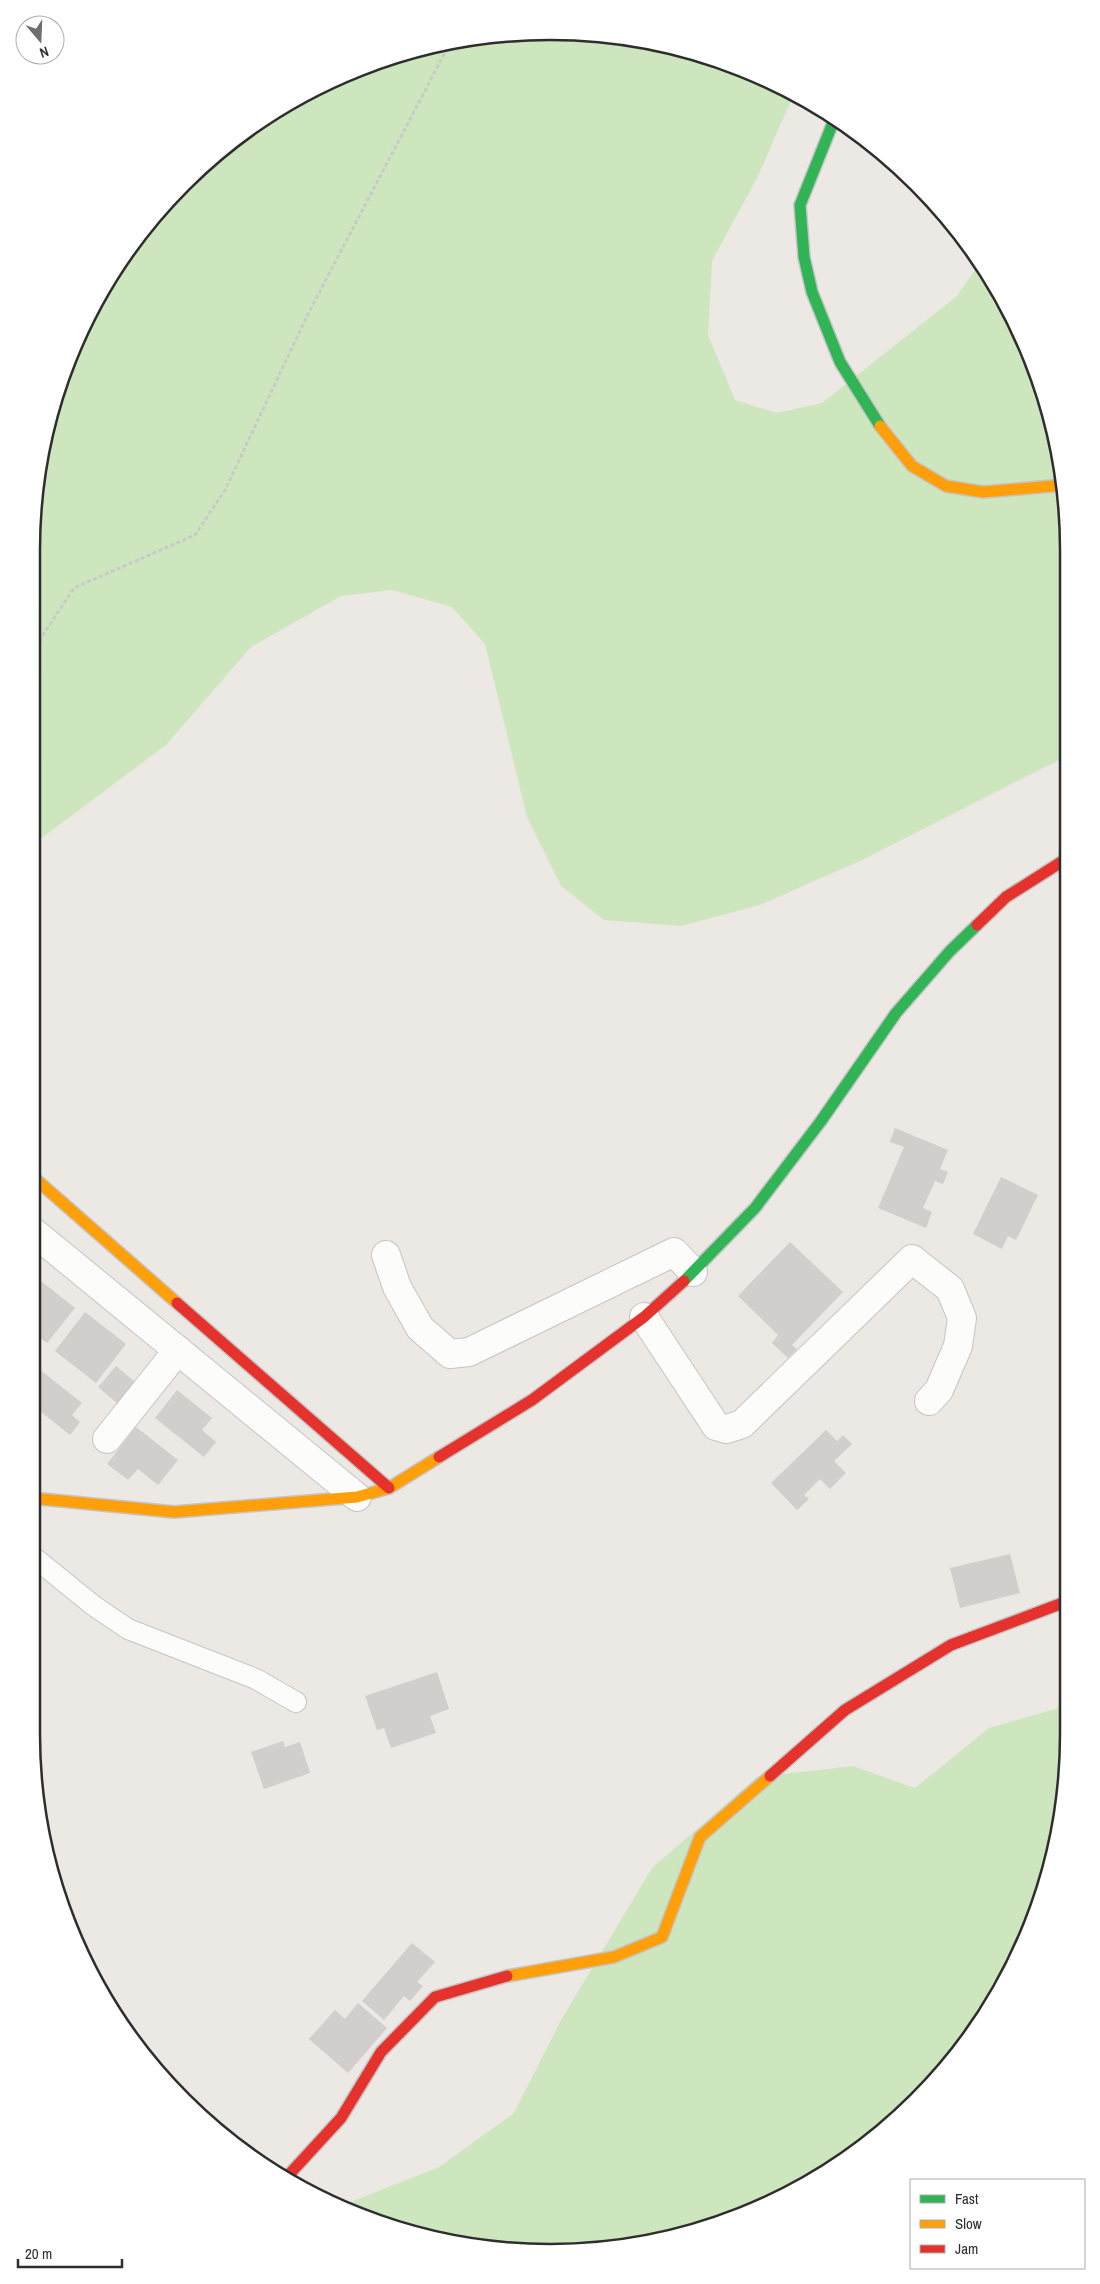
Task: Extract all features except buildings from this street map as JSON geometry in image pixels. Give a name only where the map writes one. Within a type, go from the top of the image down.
[{"type":"street","points":[[832,125],[800,205],[804,257],[812,292],[840,362],[878,423],[912,466],[946,486],[983,492],[1056,486]]},
{"type":"street","points":[[40,1499],[174,1512],[356,1497],[389,1488],[532,1400],[644,1317],[693,1272],[755,1208],[821,1121],[896,1013],[950,951],[1006,897],[1060,862]]},
{"type":"street","points":[[40,1183],[389,1488]]},
{"type":"street","points":[[40,1237],[356,1497]]},
{"type":"street","points":[[386,1255],[397,1287],[420,1328],[450,1354],[469,1352],[674,1252],[693,1272]]},
{"type":"street","points":[[644,1317],[716,1426],[727,1429],[742,1424],[912,1259],[950,1289],[962,1318],[958,1346],[939,1390],[929,1400]]},
{"type":"street","points":[[107,1439],[178,1350]]},
{"type":"street","points":[[290,2173],[341,2118],[381,2052],[435,1997],[508,1976],[614,1957],[662,1937],[700,1837],[845,1710],[950,1645],[1060,1604]]},
{"type":"lane","points":[[40,1562],[94,1606],[128,1629],[256,1678],[296,1702]]},
{"type":"path","points":[[40,641],[74,588],[195,535],[226,490],[308,314],[446,51]]},
{"type":"green space","points":[[550,40],[617,44],[682,57],[745,79],[791,101],[758,176],[712,261],[708,335],[735,400],[777,413],[822,403],[957,296],[975,269],[992,295],[1021,355],[1033,386],[1043,418],[1056,483],[1060,550],[1060,760],[862,860],[760,905],[681,926],[604,920],[561,886],[527,817],[485,644],[452,607],[392,590],[341,596],[251,647],[166,745],[40,839],[40,550],[44,483],[50,451],[57,418],[79,355],[108,295],[145,240],[189,189],[214,167],[240,145],[295,108],[355,79],[418,57],[483,44]]},
{"type":"green space","points":[[1060,1708],[1059,1767],[1056,1801],[1043,1866],[1033,1898],[1021,1929],[992,1989],[955,2044],[911,2095],[860,2139],[805,2176],[745,2205],[682,2227],[617,2240],[550,2244],[483,2240],[418,2227],[349,2202],[439,2167],[514,2113],[561,2020],[652,1868],[757,1777],[853,1766],[915,1788],[989,1728]]},
{"type":"traffic: fast","points":[[832,125],[800,205],[804,257],[812,292],[840,362],[880,426]]},
{"type":"traffic: fast","points":[[684,1281],[755,1208],[821,1121],[896,1013],[950,951],[977,925]]},
{"type":"traffic: slow","points":[[880,426],[912,466],[946,486],[983,492],[1056,486]]},
{"type":"traffic: slow","points":[[40,1183],[177,1303]]},
{"type":"traffic: slow","points":[[40,1499],[174,1512],[357,1497],[389,1488],[439,1457]]},
{"type":"traffic: slow","points":[[507,1976],[614,1957],[662,1937],[700,1837],[770,1776]]},
{"type":"traffic: jam","points":[[977,925],[1006,897],[1060,863]]},
{"type":"traffic: jam","points":[[439,1457],[532,1400],[644,1317],[684,1281]]},
{"type":"traffic: jam","points":[[177,1303],[389,1488]]},
{"type":"traffic: jam","points":[[770,1776],[845,1710],[951,1645],[1060,1604]]},
{"type":"traffic: jam","points":[[290,2173],[341,2118],[381,2052],[435,1997],[507,1976]]}]
